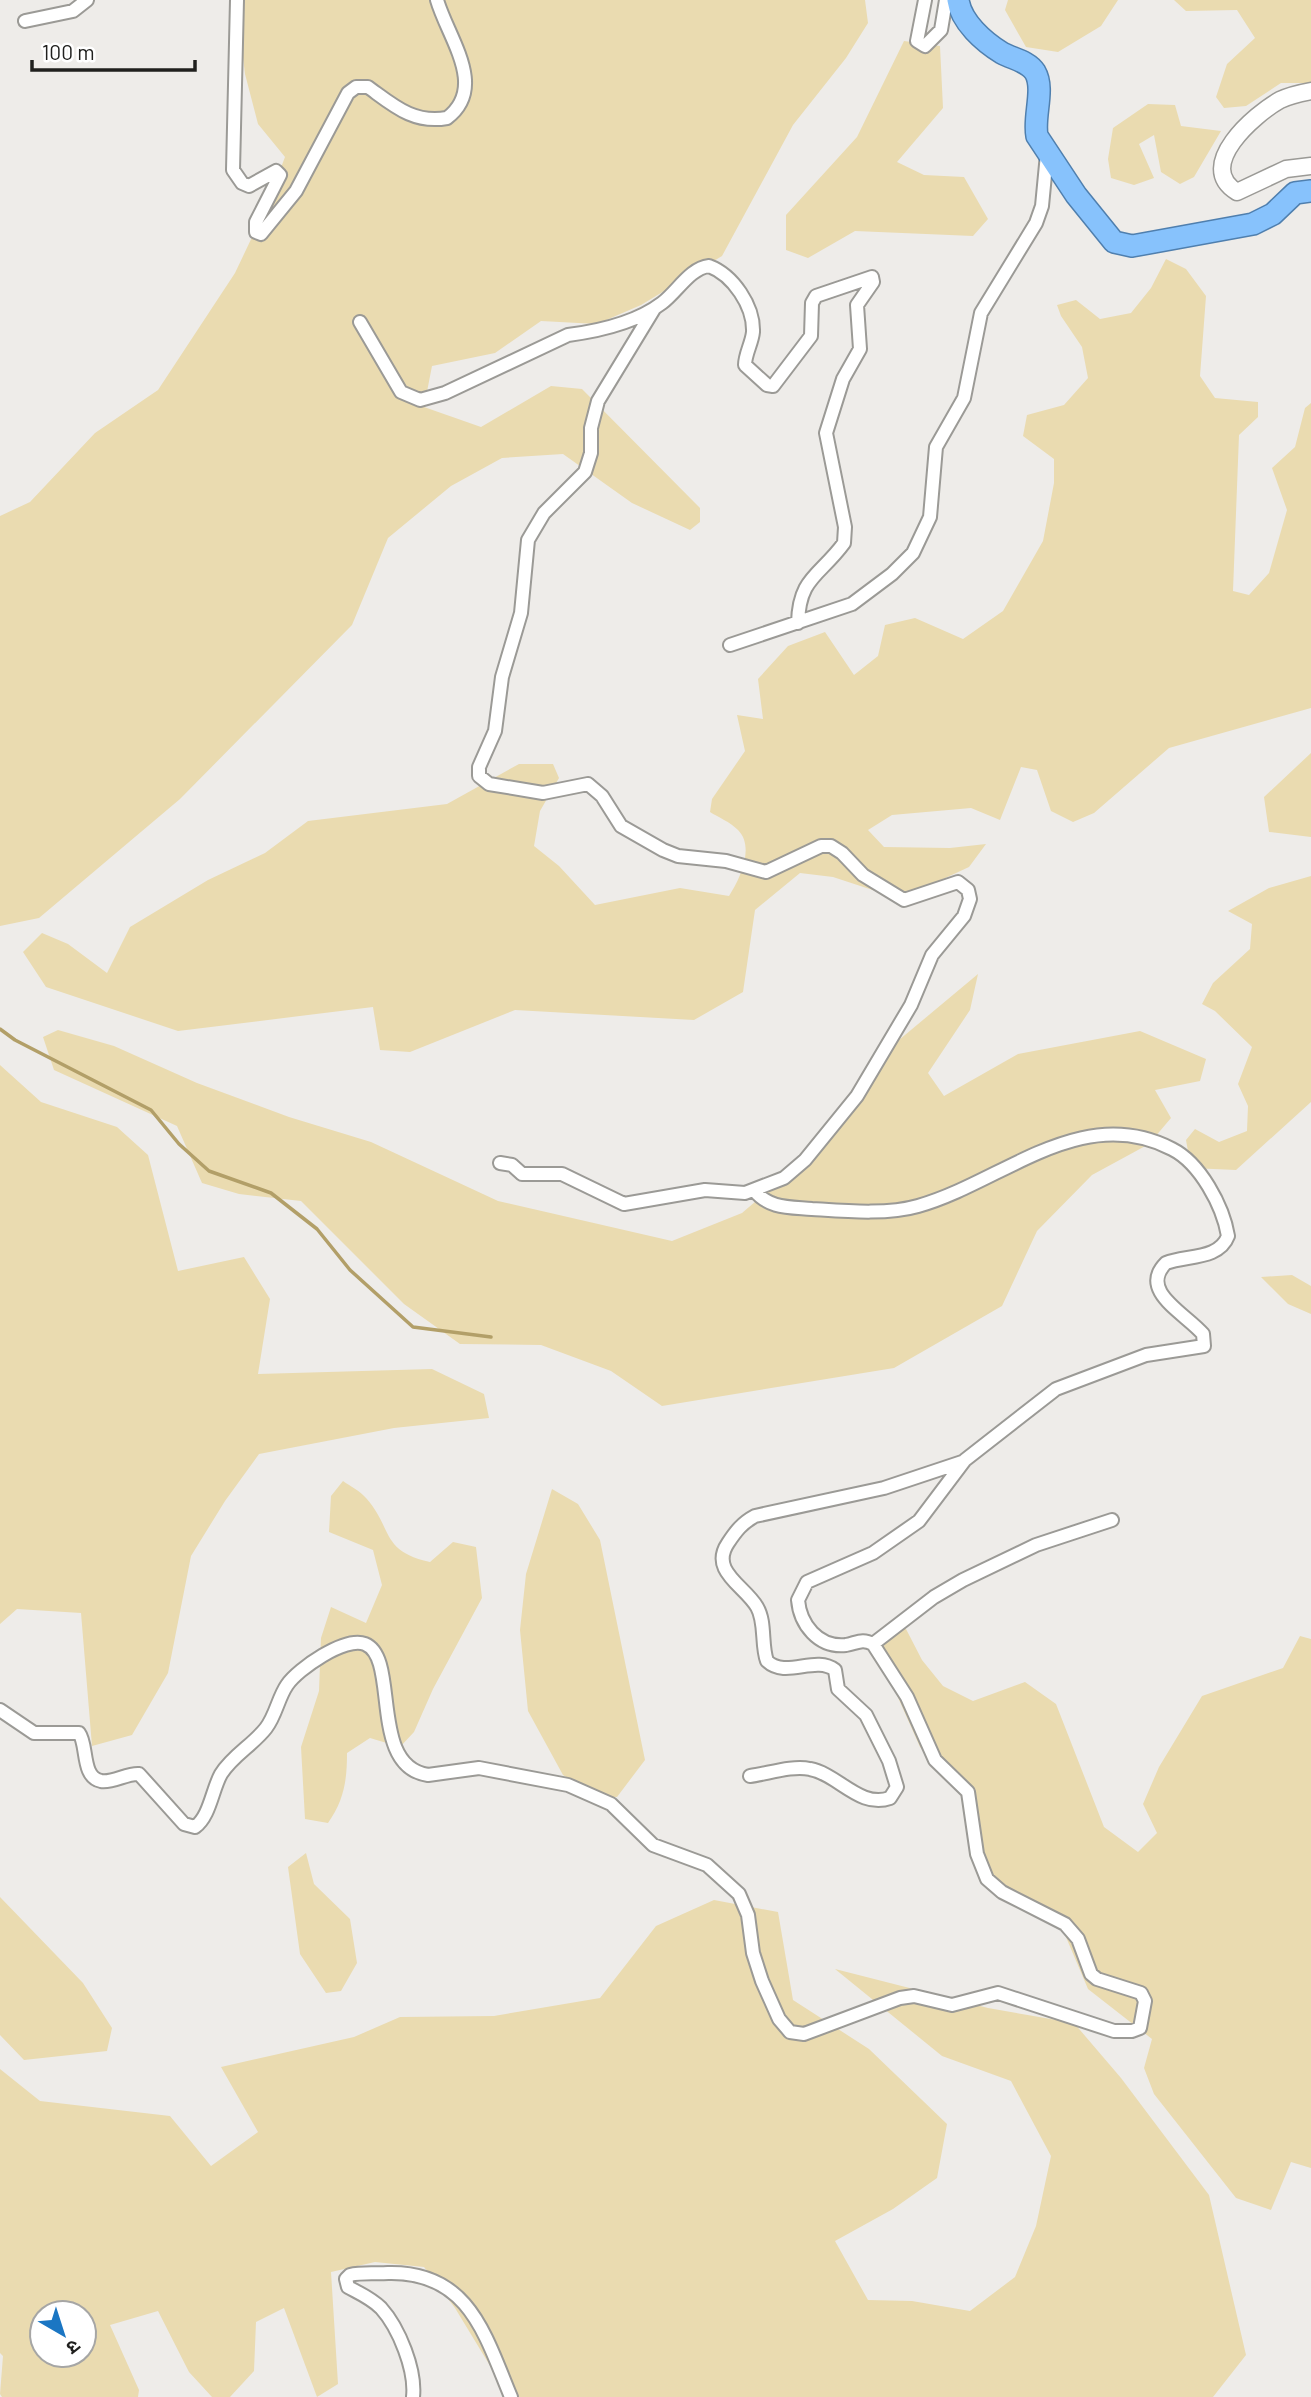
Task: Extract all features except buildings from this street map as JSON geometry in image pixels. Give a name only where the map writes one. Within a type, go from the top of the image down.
[{"type":"highway","points":[[958,0],[965,19],[988,43],[1027,64],[1034,72],[1038,81],[1035,125],[1047,154],[1114,242],[1122,247],[1253,224],[1273,214],[1296,193],[1311,191]]},
{"type":"street","points":[[25,21],[71,12],[87,0]]},
{"type":"street","points":[[237,0],[233,170],[242,183],[249,186],[276,171],[280,175],[256,222],[256,232],[261,234],[296,191],[348,93],[356,87],[368,87],[388,103],[417,117],[447,118],[460,105],[467,87],[465,69],[437,0]]},
{"type":"street","points":[[925,0],[917,41],[925,46],[941,30],[946,0]]},
{"type":"street","points":[[1311,91],[1279,100],[1245,125],[1227,149],[1223,166],[1227,184],[1237,192],[1286,169],[1311,166]]},
{"type":"street","points":[[730,645],[852,604],[866,596],[903,564],[921,540],[930,517],[936,447],[964,398],[981,313],[1036,223],[1042,206],[1047,154]]},
{"type":"street","points":[[500,1163],[512,1165],[522,1174],[562,1174],[624,1205],[705,1190],[736,1193],[775,1182],[793,1171],[846,1111],[911,1005],[932,955],[964,916],[971,899],[968,890],[958,882],[904,900],[863,875],[831,846],[821,846],[766,872],[726,861],[678,856],[621,827],[602,796],[588,785],[543,793],[489,784],[479,776],[479,767],[495,731],[502,677],[521,613],[528,540],[544,513],[585,472],[591,453],[591,428],[598,401],[654,309],[700,268],[709,266],[719,270],[740,292],[751,320],[753,335],[745,365],[767,386],[773,386],[811,336],[812,303],[816,296],[874,278],[857,305],[860,349],[843,379],[826,433],[845,527],[844,543],[806,584],[801,594],[798,624]]},
{"type":"street","points":[[359,322],[401,391],[420,400],[445,393],[568,335],[590,333],[654,309]]},
{"type":"street","points":[[0,1710],[34,1733],[79,1733],[88,1767],[94,1778],[105,1782],[135,1773],[143,1775],[184,1824],[195,1826],[202,1820],[224,1770],[268,1726],[291,1680],[339,1647],[358,1642],[369,1646],[379,1658],[391,1738],[405,1761],[419,1773],[428,1775],[479,1768],[568,1785],[611,1804],[653,1845],[707,1865],[721,1875],[739,1894],[746,1909],[756,1964],[775,2011],[790,2032],[808,2033],[900,1997],[914,1996],[952,2005],[998,1993],[1122,2032],[1136,2030],[1143,2022],[1145,2001],[1137,1990],[1097,1979],[1091,1974],[1078,1939],[1065,1924],[1002,1892],[986,1879],[977,1854],[968,1792],[935,1760],[907,1697],[873,1644],[865,1640],[840,1645],[814,1635],[802,1617],[798,1600],[801,1588],[815,1577],[873,1553],[919,1521],[965,1460],[1012,1422],[1070,1381],[1113,1370],[1156,1352],[1193,1350],[1203,1346],[1203,1334],[1161,1295],[1155,1283],[1166,1263],[1214,1251],[1226,1241],[1227,1230],[1199,1170],[1182,1154],[1160,1143],[1111,1133],[1089,1135],[1041,1150],[959,1191],[915,1207],[827,1210],[773,1206],[754,1190]]},
{"type":"street","points":[[750,1776],[810,1769],[860,1795],[878,1801],[890,1798],[897,1787],[890,1761],[871,1724],[862,1710],[838,1689],[835,1670],[824,1665],[780,1668],[767,1661],[757,1608],[722,1564],[722,1553],[731,1538],[744,1522],[755,1516],[884,1488],[965,1460]]},
{"type":"street","points":[[873,1644],[934,1597],[963,1580],[1044,1541],[1112,1520]]},
{"type":"street","points":[[414,2397],[412,2376],[394,2326],[376,2304],[348,2287],[346,2279],[350,2275],[411,2274],[437,2280],[449,2287],[492,2348],[512,2397]]},
{"type":"shaded area","points":[[236,0],[865,0],[868,23],[846,58],[793,125],[722,256],[641,305],[597,324],[541,321],[495,353],[432,366],[424,407],[481,427],[551,386],[582,389],[700,508],[700,522],[690,530],[632,503],[563,454],[502,458],[451,486],[388,538],[352,625],[180,799],[39,918],[0,926],[0,516],[30,502],[95,433],[158,390],[235,273],[264,212],[285,157],[258,124],[245,74]]},
{"type":"shaded area","points":[[1008,0],[1118,0],[1101,26],[1058,52],[1026,47],[1005,10]]},
{"type":"shaded area","points":[[1174,0],[1311,0],[1311,83],[1281,83],[1246,106],[1224,108],[1216,97],[1227,64],[1255,38],[1237,10],[1186,11]]},
{"type":"shaded area","points":[[904,41],[940,46],[943,108],[897,162],[924,175],[964,177],[988,219],[973,236],[855,231],[808,258],[786,250],[786,215],[857,137]]},
{"type":"shaded area","points":[[1148,104],[1175,105],[1181,126],[1221,131],[1194,177],[1180,184],[1161,172],[1154,135],[1139,144],[1154,178],[1134,185],[1111,178],[1108,159],[1113,128]]},
{"type":"shaded area","points":[[1166,259],[1186,269],[1206,296],[1200,376],[1215,398],[1258,402],[1258,417],[1239,435],[1233,591],[1249,595],[1269,573],[1287,510],[1272,468],[1295,447],[1305,408],[1311,403],[1311,708],[1169,748],[1094,813],[1073,822],[1051,811],[1037,770],[1021,767],[1000,820],[971,808],[892,815],[868,830],[884,847],[950,848],[986,844],[969,867],[900,899],[833,877],[800,873],[755,910],[743,992],[694,1020],[515,1010],[410,1052],[380,1050],[373,1007],[178,1031],[46,987],[23,952],[42,933],[68,944],[107,973],[130,927],[208,880],[265,853],[308,821],[447,804],[519,764],[553,764],[559,778],[540,811],[534,846],[559,866],[595,905],[680,888],[729,896],[744,863],[745,845],[738,830],[710,812],[712,799],[745,751],[737,715],[763,719],[758,679],[788,646],[825,632],[854,675],[878,656],[885,625],[915,618],[963,639],[1003,611],[1043,541],[1054,483],[1054,459],[1023,436],[1027,415],[1064,405],[1088,378],[1082,347],[1061,316],[1057,305],[1076,300],[1100,319],[1131,313],[1151,288]]},
{"type":"shaded area","points":[[1311,753],[1311,837],[1269,832],[1264,797]]},
{"type":"shaded area","points":[[1311,876],[1311,1102],[1236,1170],[1191,1168],[1186,1140],[1195,1129],[1219,1142],[1247,1131],[1248,1106],[1238,1084],[1252,1047],[1215,1011],[1202,1004],[1213,983],[1250,949],[1252,924],[1228,911],[1269,888]]},
{"type":"shaded area","points":[[978,974],[970,1010],[928,1073],[944,1096],[1018,1054],[1140,1031],[1206,1059],[1200,1081],[1155,1090],[1171,1118],[1149,1144],[1092,1175],[1037,1231],[1002,1306],[894,1368],[662,1406],[611,1371],[541,1345],[460,1344],[404,1304],[301,1201],[239,1194],[202,1183],[177,1126],[54,1070],[43,1037],[58,1030],[114,1046],[197,1083],[289,1117],[371,1142],[498,1201],[672,1241],[742,1213],[805,1159],[881,1055]]},
{"type":"shaded area","points":[[0,1065],[41,1102],[117,1127],[148,1155],[178,1271],[244,1257],[270,1299],[258,1374],[432,1369],[484,1394],[489,1418],[394,1428],[259,1454],[225,1501],[191,1556],[168,1673],[132,1735],[92,1746],[81,1613],[17,1609],[0,1624]]},
{"type":"shaded area","points":[[1292,1275],[1311,1286],[1311,1314],[1288,1304],[1261,1277]]},
{"type":"shaded area","points":[[343,1481],[366,1498],[389,1537],[403,1552],[430,1562],[453,1542],[476,1547],[482,1598],[433,1689],[414,1732],[400,1747],[370,1738],[347,1753],[344,1790],[328,1823],[305,1819],[301,1747],[319,1691],[321,1638],[331,1607],[366,1623],[382,1585],[373,1550],[329,1532],[331,1496]]},
{"type":"shaded area","points":[[552,1489],[578,1504],[600,1540],[645,1760],[617,1797],[597,1797],[563,1775],[528,1711],[520,1630],[526,1574]]},
{"type":"shaded area","points":[[890,1629],[906,1629],[922,1660],[943,1686],[973,1701],[1025,1682],[1056,1704],[1104,1827],[1138,1852],[1157,1833],[1143,1804],[1159,1767],[1202,1696],[1283,1668],[1300,1636],[1311,1639],[1311,2168],[1291,2162],[1271,2210],[1236,2198],[1154,2094],[1144,2068],[1152,2039],[1088,1989],[1063,1930],[1035,1917],[987,1875],[958,1786],[920,1747],[880,1657]]},
{"type":"shaded area","points":[[306,1853],[314,1884],[350,1919],[357,1963],[341,1991],[326,1993],[300,1954],[288,1867]]},
{"type":"shaded area","points":[[0,1897],[83,1983],[112,2028],[107,2051],[24,2060],[0,2035]]},
{"type":"shaded area","points":[[714,1900],[778,1912],[793,2000],[869,2049],[947,2124],[937,2178],[893,2209],[835,2241],[868,2300],[912,2301],[970,2311],[1015,2277],[1036,2226],[1051,2156],[1011,2081],[942,2056],[835,1969],[988,2008],[1074,2023],[1121,2078],[1209,2195],[1246,2355],[1213,2397],[509,2397],[455,2308],[424,2267],[375,2262],[331,2272],[338,2384],[317,2397],[284,2308],[256,2322],[254,2371],[230,2397],[212,2397],[189,2372],[158,2311],[110,2325],[139,2390],[138,2397],[2,2397],[0,2394],[3,2356],[0,2353],[0,2069],[40,2101],[170,2116],[211,2166],[258,2132],[221,2067],[354,2037],[400,2017],[494,2016],[600,1998],[656,1926]]},
{"type":"waterway","points":[[0,1029],[15,1040],[151,1110],[179,1144],[209,1171],[271,1193],[317,1229],[350,1270],[413,1327],[491,1337]]}]
